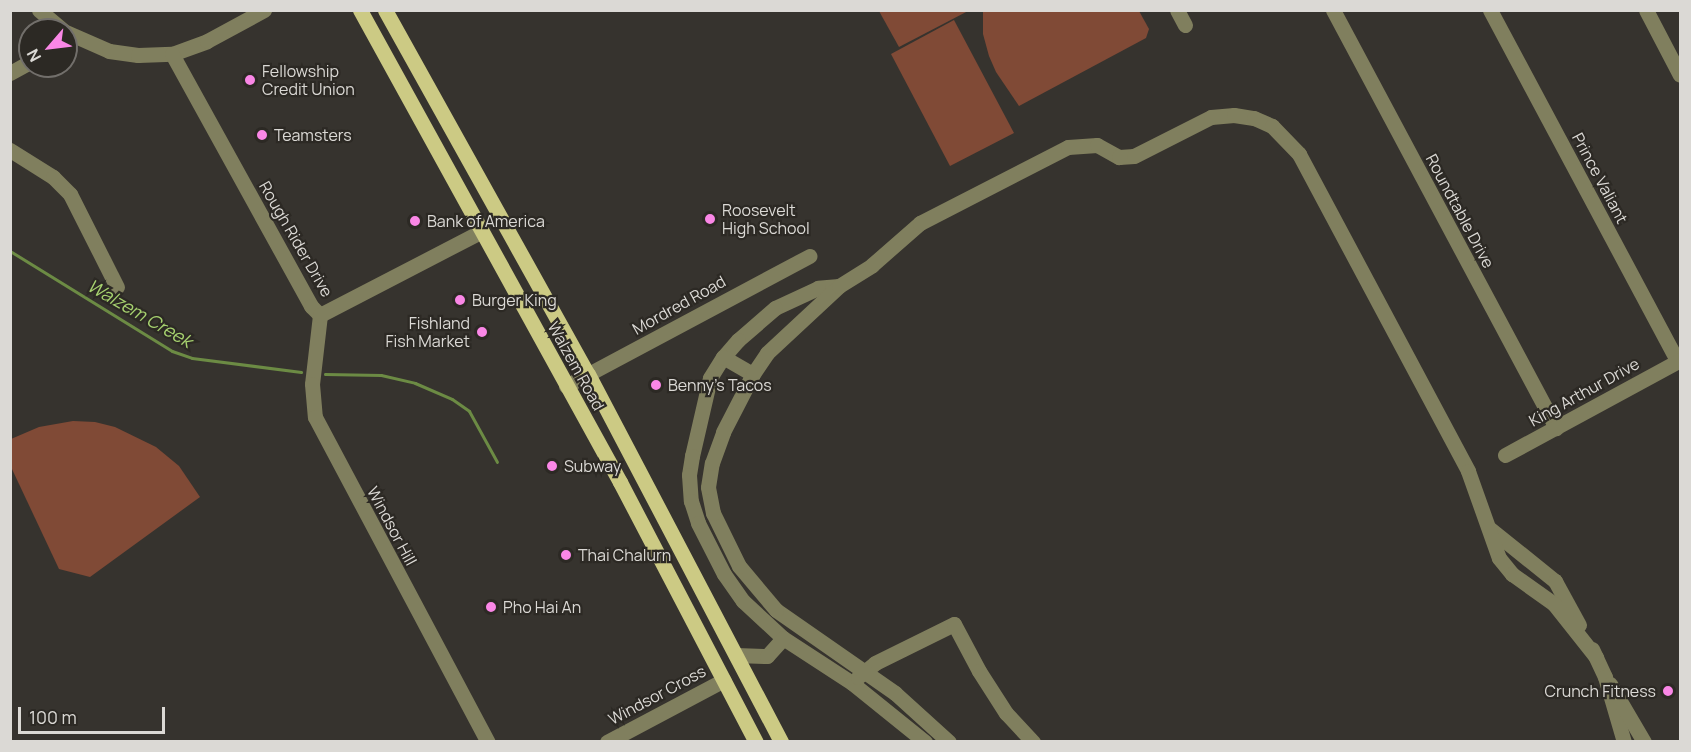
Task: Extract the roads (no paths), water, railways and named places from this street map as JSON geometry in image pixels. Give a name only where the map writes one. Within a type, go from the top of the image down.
[{"type":"main road","name":"Walzem Road","points":[[360,10],[566,386],[756,741]]},
{"type":"main road","name":"Walzem Road","points":[[385,10],[588,375],[780,741]]},
{"type":"main road","points":[[482,231],[498,236],[542,292]]},
{"type":"main road","points":[[724,680],[732,677],[738,681],[780,741]]},
{"type":"street","points":[[78,37],[109,51],[138,55],[172,54],[207,41],[264,10]]},
{"type":"street","points":[[1177,10],[1185,25]]},
{"type":"street","name":"Roundtable Drive","points":[[1333,10],[1556,428]]},
{"type":"street","name":"Prince Valiant","points":[[1490,10],[1679,361]]},
{"type":"street","points":[[1646,10],[1680,75]]},
{"type":"street","name":"Rough Rider Drive","points":[[172,54],[311,306],[321,315],[482,231]]},
{"type":"street","points":[[949,741],[895,693],[776,610],[739,566],[713,513],[708,487],[712,463],[723,432],[753,374],[767,353],[839,286],[872,265],[920,224],[1068,147],[1097,145],[1119,157],[1134,156],[1210,117],[1234,115],[1254,118],[1272,126],[1299,154],[1468,471],[1499,558],[1512,574],[1554,604],[1596,657]]},
{"type":"street","points":[[10,150],[53,177],[70,194],[117,287]]},
{"type":"street","name":"Mordred Road","points":[[566,386],[809,256]]},
{"type":"street","points":[[839,286],[818,288],[775,308],[723,357],[710,378],[692,456],[689,475],[691,501],[698,523],[724,574],[742,601],[783,638],[852,683],[925,741]]},
{"type":"street","points":[[775,308],[793,327]]},
{"type":"street","name":"Windsor Hill","points":[[321,315],[312,384],[315,417],[488,741]]},
{"type":"street","points":[[723,357],[753,374]]},
{"type":"street","name":"King Arthur Drive","points":[[1505,455],[1679,361]]},
{"type":"street","points":[[1489,528],[1555,581],[1605,677],[1624,741]]},
{"type":"street","points":[[1512,574],[1525,557]]},
{"type":"street","points":[[852,683],[865,671],[954,624],[1000,704],[1026,739]]},
{"type":"street","points":[[736,654],[767,656],[783,638]]},
{"type":"street","points":[[1605,677],[1621,699],[1644,741]]},
{"type":"street","name":"Windsor Cross","points":[[607,741],[724,680]]},
{"type":"waterway","name":"Walzem Creek","points":[[10,251],[172,351],[192,358],[301,372]]},
{"type":"waterway","name":"Walzem Creek","points":[[325,374],[381,375],[415,383],[452,399],[469,411],[497,462]]},
{"type":"place","name":"Fellowship Credit Union","points":[[250,80]]},
{"type":"place","name":"Teamsters","points":[[262,135]]},
{"type":"place","name":"Roosevelt High School","points":[[710,219]]},
{"type":"place","name":"Bank of America","points":[[415,221]]},
{"type":"place","name":"Burger King","points":[[460,300]]},
{"type":"place","name":"Fishland Fish Market","points":[[482,332]]},
{"type":"place","name":"Benny's Tacos","points":[[656,385]]},
{"type":"place","name":"Subway","points":[[552,466]]},
{"type":"place","name":"Thai Chalurn","points":[[566,555]]},
{"type":"place","name":"Pho Hai An","points":[[491,607]]},
{"type":"place","name":"Crunch Fitness","points":[[1668,691]]}]
